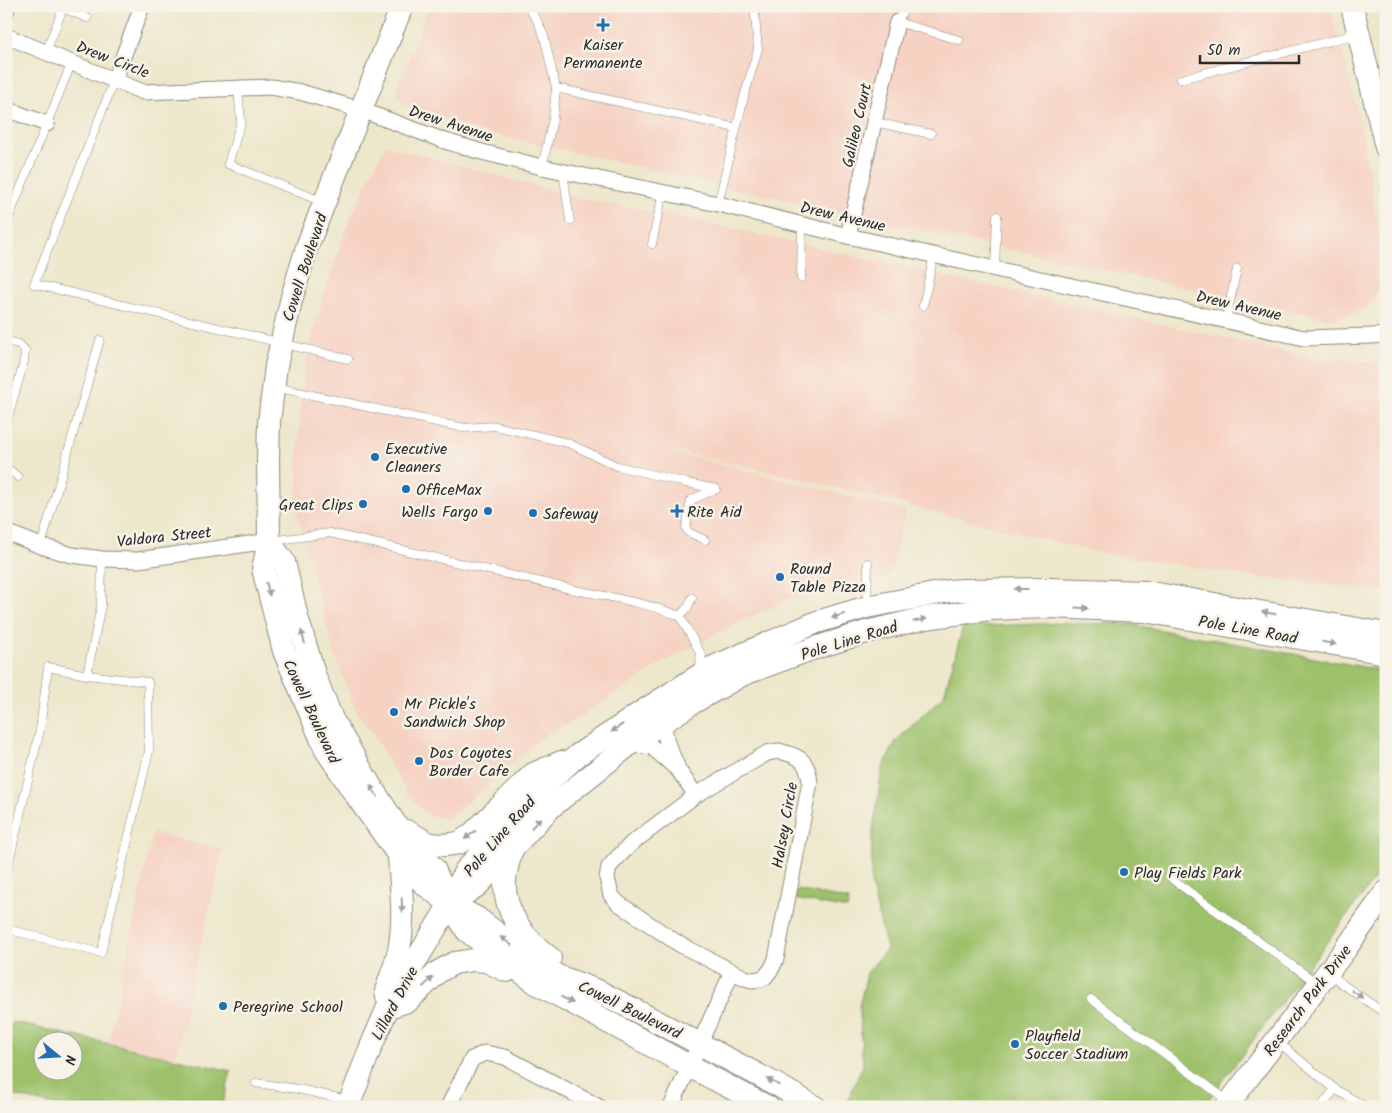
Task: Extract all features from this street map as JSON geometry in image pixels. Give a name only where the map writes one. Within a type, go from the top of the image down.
[{"type":"main road","name":"Cowell Boulevard","points":[[402,6],[308,244],[281,342],[269,422],[269,541],[263,569],[284,651],[332,719],[370,785],[396,825],[434,869],[450,904],[466,931],[536,983],[768,1107]]},
{"type":"main road","points":[[1352,6],[1386,147]]},
{"type":"main road","name":"Pole Line Road","points":[[450,904],[464,871],[536,794],[578,755],[640,713],[715,671],[817,622],[867,607],[963,590],[1050,589],[1146,592],[1386,634]]},
{"type":"main road","name":"Pole Line Road","points":[[450,904],[478,885],[551,807],[656,717],[694,702],[715,671],[812,649],[866,632],[926,618],[990,609],[1050,606],[1144,611],[1386,653]]},
{"type":"main road","name":"Cowell Boulevard","points":[[306,681],[326,750],[399,856],[424,884],[450,904],[477,918],[529,958],[558,976],[598,991],[780,1086],[815,1107]]},
{"type":"main road","points":[[396,825],[430,844],[445,845],[459,843],[472,834],[533,774],[578,755]]},
{"type":"main road","points":[[512,849],[505,879],[506,897],[511,913],[519,927],[538,949],[598,991]]},
{"type":"main road","points":[[399,856],[403,911],[402,930],[399,951],[386,991],[388,1007],[408,1001],[438,972],[461,962],[486,961],[536,983]]},
{"type":"main road","name":"Research Park Drive","points":[[1228,1104],[1386,892]]},
{"type":"main road","name":"Lillard Drive","points":[[348,1104],[388,1007],[450,904]]},
{"type":"street","points":[[6,11],[8,6]]},
{"type":"street","points":[[114,81],[142,6]]},
{"type":"street","name":"Galileo Court","points":[[848,236],[898,22]]},
{"type":"street","name":"Drew Circle","points":[[6,36],[143,92],[271,87],[300,92]]},
{"type":"street","name":"Drew Avenue","points":[[300,92],[361,110],[445,141],[482,152],[542,167],[718,204],[848,236],[1304,338],[1386,335]]},
{"type":"street","points":[[6,109],[47,124]]},
{"type":"street","name":"Valdora Street","points":[[6,532],[41,546],[72,555],[102,559],[138,560],[269,541]]},
{"type":"street","points":[[656,717],[679,771],[696,795]]},
{"type":"street","points":[[635,736],[652,747],[679,771]]},
{"type":"street","name":"Halsey Circle","points":[[778,752],[799,758],[809,771],[810,782],[776,959],[772,968],[760,979],[752,980],[732,972],[679,944],[618,903],[608,887],[609,867],[632,843],[696,795],[767,753],[778,752]]},
{"type":"street","points":[[671,1107],[732,972]]},
{"type":"street","points":[[448,1107],[472,1059],[485,1053],[505,1057],[599,1107]]},
{"type":"lane","points":[[527,6],[537,20],[544,36],[556,88],[542,167]]},
{"type":"lane","points":[[718,204],[744,97],[758,49],[754,6]]},
{"type":"lane","points":[[906,6],[898,22],[958,40]]},
{"type":"lane","points":[[46,52],[62,7],[87,18]]},
{"type":"lane","points":[[1181,79],[1359,33]]},
{"type":"lane","points":[[6,224],[72,62]]},
{"type":"lane","points":[[114,81],[34,284],[348,358]]},
{"type":"lane","points":[[238,88],[241,122],[228,164],[324,203]]},
{"type":"lane","points":[[556,88],[736,128]]},
{"type":"lane","points":[[874,122],[931,134]]},
{"type":"lane","points":[[563,171],[570,221]]},
{"type":"lane","points":[[652,244],[663,192]]},
{"type":"lane","points":[[995,268],[997,216]]},
{"type":"lane","points":[[800,278],[802,225]]},
{"type":"lane","points":[[923,306],[934,255]]},
{"type":"lane","points":[[1226,320],[1237,269]]},
{"type":"lane","points":[[41,546],[100,340]]},
{"type":"lane","points":[[6,341],[19,344],[25,350],[24,362],[6,424]]},
{"type":"lane","points":[[273,387],[464,428],[495,426],[568,443],[617,466],[716,489],[691,500],[686,528],[688,532],[705,540]]},
{"type":"lane","points":[[6,467],[18,477]]},
{"type":"lane","points":[[269,541],[330,533],[659,608],[680,616],[715,671]]},
{"type":"lane","points":[[87,675],[101,606],[102,559]]},
{"type":"lane","points":[[867,607],[868,563]]},
{"type":"lane","points":[[680,616],[688,607],[692,598]]},
{"type":"lane","points":[[6,874],[40,730],[48,667],[87,675],[148,682],[149,751],[102,953],[6,929]]},
{"type":"lane","points":[[1173,880],[1323,978],[1342,984],[1386,1014]]},
{"type":"lane","points":[[1091,999],[1228,1104]]},
{"type":"lane","points":[[1276,1040],[1335,1089],[1366,1107]]},
{"type":"lane","points":[[256,1083],[298,1090],[348,1104]]},
{"type":"lane","points":[[1321,1107],[1335,1089]]},
{"type":"shaded area","points":[[429,6],[1330,6],[1361,125],[1383,258],[1382,285],[1366,308],[1334,320],[474,130],[404,105],[397,96],[397,88]]},
{"type":"shaded area","points":[[385,145],[570,196],[670,215],[1318,359],[1375,362],[1386,370],[1386,591],[1246,576],[1096,552],[784,475],[621,439],[906,510],[891,571],[886,579],[843,589],[836,586],[801,593],[720,632],[669,659],[575,720],[545,735],[454,814],[447,818],[437,818],[428,815],[407,794],[374,735],[357,714],[334,653],[297,514],[299,427],[305,364],[326,287],[350,219]]},
{"type":"shaded area","points":[[153,833],[223,849],[175,1058],[108,1042]]},
{"type":"green space","name":"Play Fields Park","points":[[1063,623],[1128,624],[1386,671],[1386,860],[1367,889],[1203,1107],[859,1107],[847,1101],[863,1066],[859,1007],[867,973],[887,949],[871,884],[872,839],[882,769],[896,741],[944,695],[963,627]]},
{"type":"green space","points":[[797,890],[849,900],[847,909],[795,899]]},
{"type":"green space","points":[[12,1022],[48,1030],[32,1030],[32,1080],[82,1080],[82,1038],[231,1071],[222,1107],[63,1107],[6,1094],[6,1046]]},
{"type":"place","name":"Kaiser Permanente","points":[[603,25]]},
{"type":"place","name":"Executive Cleaners","points":[[375,457]]},
{"type":"place","name":"OfficeMax","points":[[406,489]]},
{"type":"place","name":"Great Clips","points":[[363,504]]},
{"type":"place","name":"Wells Fargo","points":[[488,511]]},
{"type":"place","name":"Rite Aid","points":[[677,511]]},
{"type":"place","name":"Safeway","points":[[533,513]]},
{"type":"place","name":"Round Table Pizza","points":[[780,577]]},
{"type":"place","name":"Mr Pickle's Sandwich Shop","points":[[394,712]]},
{"type":"place","name":"Dos Coyotes Border Cafe","points":[[419,761]]},
{"type":"place","name":"Play Fields Park","points":[[1124,872]]},
{"type":"place","name":"Peregrine School","points":[[223,1006]]},
{"type":"place","name":"Playfield Soccer Stadium","points":[[1015,1044]]}]
